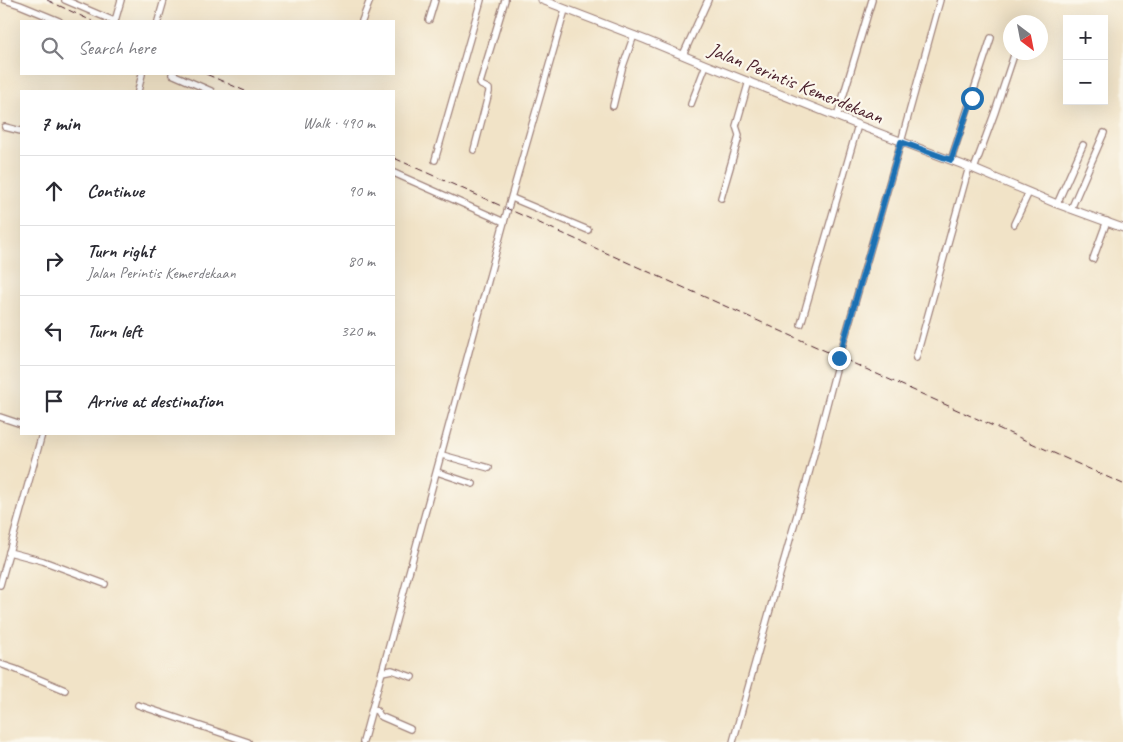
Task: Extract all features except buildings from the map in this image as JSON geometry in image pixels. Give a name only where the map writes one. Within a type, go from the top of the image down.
[{"type":"street","points":[[5,0],[57,20]]},
{"type":"street","points":[[65,0],[112,20]]},
{"type":"street","points":[[114,20],[121,0]]},
{"type":"street","points":[[158,20],[164,0]]},
{"type":"street","points":[[362,20],[370,0]]},
{"type":"street","points":[[429,20],[435,0]]},
{"type":"street","points":[[435,160],[481,0]]},
{"type":"street","points":[[474,150],[490,92],[488,88],[480,83],[505,0]]},
{"type":"street","name":"Jalan Perintis Kemerdekaan","points":[[542,0],[901,142],[972,168],[1057,204],[1123,228]]},
{"type":"street","points":[[683,55],[708,0]]},
{"type":"street","points":[[837,116],[872,0]]},
{"type":"street","points":[[733,742],[940,0]]},
{"type":"street","points":[[363,742],[504,222],[565,10]]},
{"type":"street","points":[[613,106],[622,69],[634,35]]},
{"type":"street","points":[[951,160],[991,38]]},
{"type":"street","points":[[916,358],[972,168],[995,112],[1012,60]]},
{"type":"street","points":[[691,104],[706,65]]},
{"type":"street","points":[[138,90],[142,75]]},
{"type":"street","points":[[174,75],[209,90]]},
{"type":"street","points":[[721,198],[739,137],[736,126],[749,81]]},
{"type":"street","points":[[801,324],[858,125]]},
{"type":"street","points":[[6,126],[20,131]]},
{"type":"street","points":[[1071,209],[1104,132]]},
{"type":"street","points":[[1057,204],[1083,145]]},
{"type":"street","points":[[395,173],[504,222]]},
{"type":"street","points":[[1014,224],[1029,192]]},
{"type":"street","points":[[512,198],[588,230]]},
{"type":"street","points":[[1093,259],[1106,221]]},
{"type":"street","points":[[0,417],[20,424]]},
{"type":"street","points":[[0,585],[42,435]]},
{"type":"street","points":[[442,455],[489,468]]},
{"type":"street","points":[[437,472],[473,484]]},
{"type":"street","points":[[9,552],[43,561],[106,584]]},
{"type":"street","points":[[0,664],[65,690]]},
{"type":"street","points":[[382,672],[392,670],[412,677]]},
{"type":"street","points":[[138,705],[248,742]]},
{"type":"street","points":[[372,708],[380,716],[410,729]]},
{"type":"railway","points":[[47,0],[90,20]]},
{"type":"railway","points":[[208,75],[243,90]]},
{"type":"railway","points":[[395,158],[1123,484]]},
{"type":"route","points":[[839,358],[901,142],[951,160],[972,98]]}]
